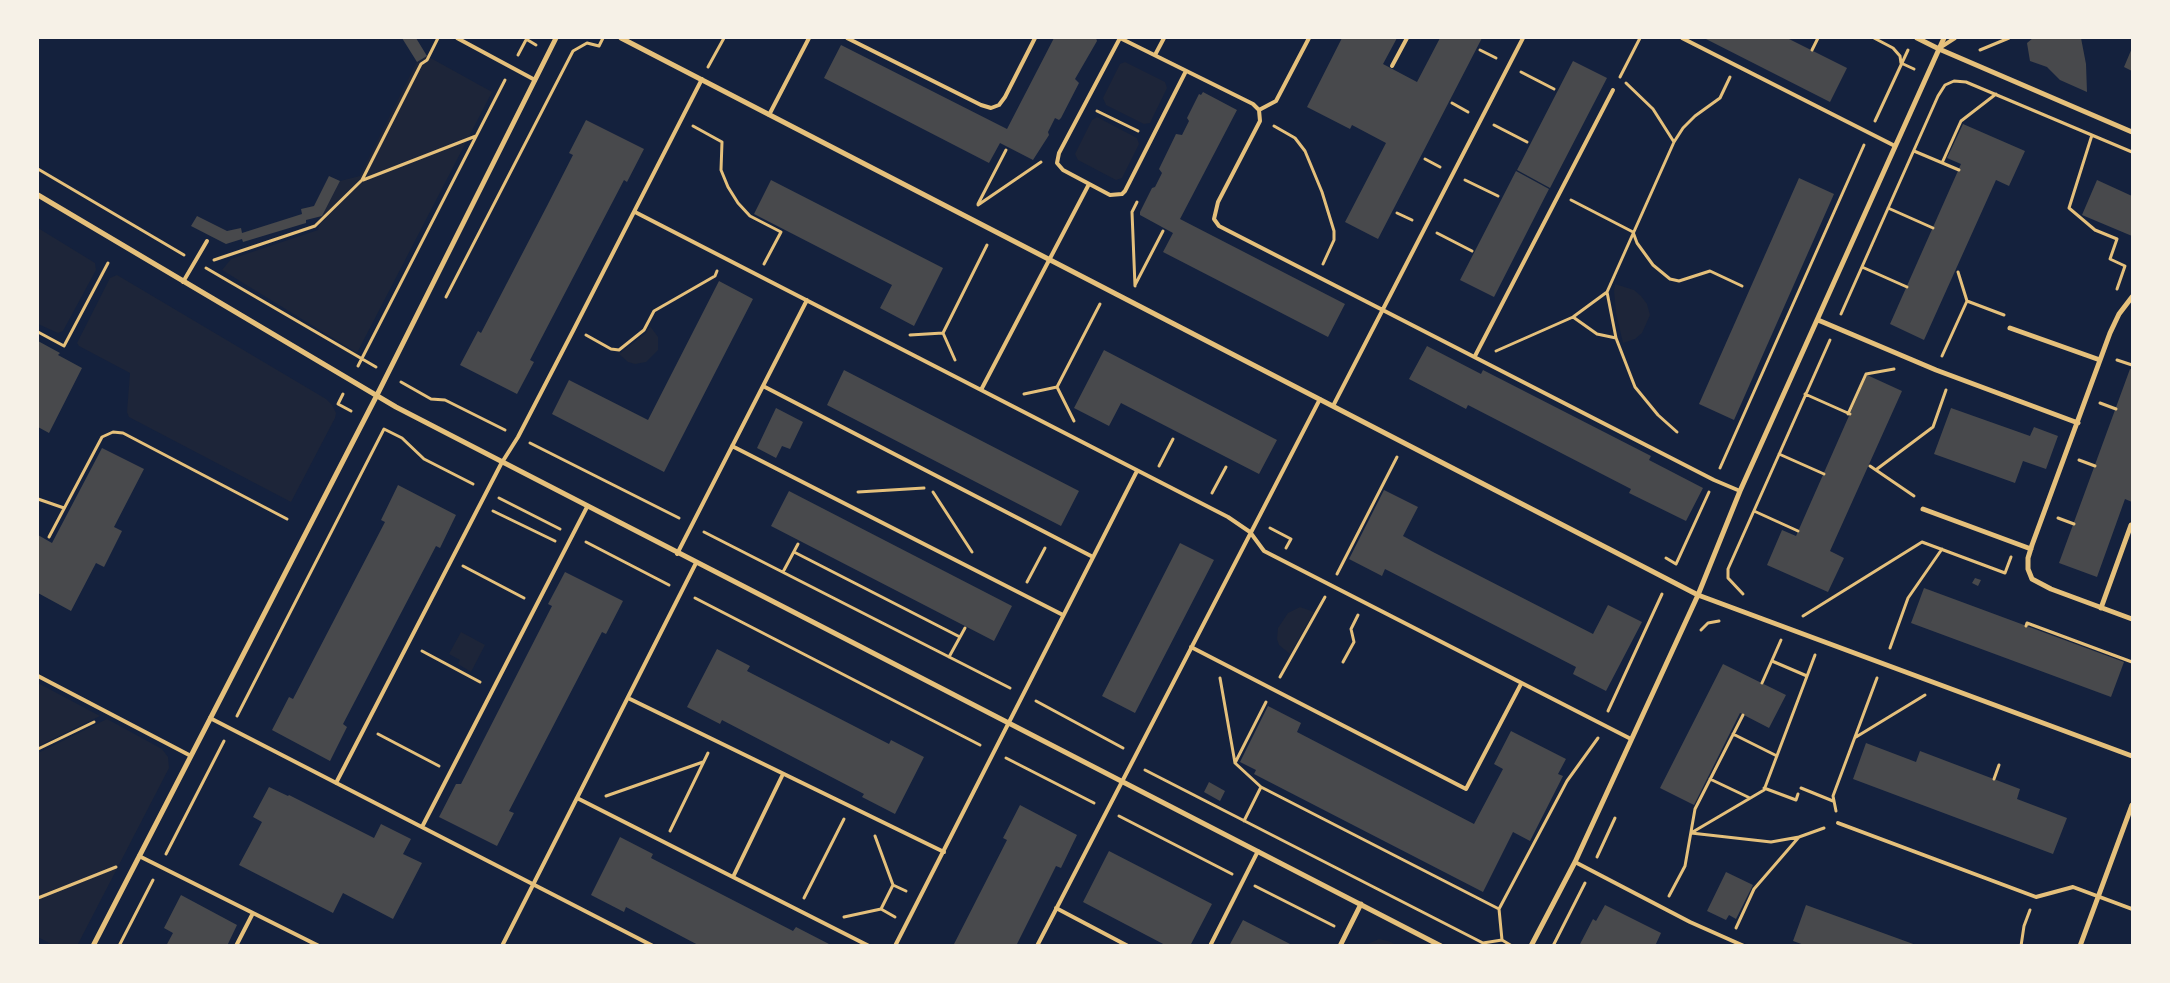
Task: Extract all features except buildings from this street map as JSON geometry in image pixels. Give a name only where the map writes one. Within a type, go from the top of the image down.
[{"type":"street","points":[[93,946],[388,374],[556,38]]},
{"type":"street","points":[[621,38],[702,78],[769,115],[1698,595],[2132,756]]},
{"type":"street","points":[[1917,38],[2132,132]]},
{"type":"street","points":[[1531,946],[1575,862],[1698,595],[1740,491],[1944,38]]},
{"type":"street","points":[[38,195],[350,381],[501,464],[1441,946]]},
{"type":"street","points":[[2132,297],[2119,314],[2100,360],[2031,549],[2028,569],[2032,578],[2051,589],[2132,619]]},
{"type":"street","points":[[1818,320],[1936,370],[2078,423]]},
{"type":"street","points":[[2010,328],[2100,360]]},
{"type":"street","points":[[1923,509],[2031,549]]},
{"type":"street","points":[[2101,608],[2131,526]]},
{"type":"street","points":[[2080,946],[2132,805]]},
{"type":"street","points":[[1340,946],[1361,904]]},
{"type":"lane","points":[[457,38],[535,80]]},
{"type":"lane","points":[[769,115],[808,38]]},
{"type":"lane","points":[[847,38],[985,107],[991,108],[999,105],[1006,97],[1035,38]]},
{"type":"lane","points":[[1186,71],[1129,185],[1122,194],[1110,195],[1063,170],[1057,163],[1059,153],[1120,38],[1253,104],[1259,110],[1260,118],[1218,202],[1214,219],[1219,226],[1714,480],[1740,491]]},
{"type":"lane","points":[[1155,55],[1164,38]]},
{"type":"lane","points":[[1259,110],[1276,101],[1309,38]]},
{"type":"lane","points":[[1392,66],[1407,38]]},
{"type":"lane","points":[[1333,406],[1523,38]]},
{"type":"lane","points":[[1682,38],[1895,146]]},
{"type":"lane","points":[[1939,49],[1956,38]]},
{"type":"lane","points":[[336,783],[480,504],[518,437],[635,212],[702,78]]},
{"type":"lane","points":[[1477,357],[1613,90]]},
{"type":"lane","points":[[981,390],[1048,258],[1089,184]]},
{"type":"lane","points":[[635,212],[1206,506],[1250,532],[1264,551],[1521,684],[1632,739]]},
{"type":"lane","points":[[183,282],[207,241]]},
{"type":"lane","points":[[677,554],[807,300]]},
{"type":"lane","points":[[763,386],[1093,557]]},
{"type":"lane","points":[[1038,946],[1320,399]]},
{"type":"lane","points":[[732,446],[1063,615]]},
{"type":"lane","points":[[896,946],[995,752],[1022,694],[1137,471]]},
{"type":"lane","points":[[422,827],[586,507]]},
{"type":"lane","points":[[502,946],[696,563]]},
{"type":"lane","points":[[1191,647],[1466,789],[1521,684]]},
{"type":"lane","points":[[38,676],[191,756]]},
{"type":"lane","points":[[628,698],[944,852]]},
{"type":"lane","points":[[210,718],[653,946]]},
{"type":"lane","points":[[733,877],[783,774]]},
{"type":"lane","points":[[577,798],[868,946]]},
{"type":"lane","points":[[1838,823],[2036,897],[2073,887],[2132,909]]},
{"type":"lane","points":[[1210,946],[1258,851]]},
{"type":"lane","points":[[140,856],[319,946]]},
{"type":"lane","points":[[1575,862],[1663,908],[1744,946]]},
{"type":"lane","points":[[1056,908],[1128,946]]},
{"type":"lane","points":[[236,946],[253,913]]},
{"type":"path","points":[[438,38],[427,60],[421,64],[362,180],[315,226],[200,265],[431,400],[445,400],[1136,754]]},
{"type":"path","points":[[442,304],[573,51],[587,43],[599,46],[603,38]]},
{"type":"path","points":[[702,78],[724,38]]},
{"type":"path","points":[[1640,38],[1618,80],[1630,86],[1641,96],[1665,125],[1674,142]]},
{"type":"path","points":[[1812,50],[1818,38]]},
{"type":"path","points":[[1502,940],[1500,909],[1567,781],[1597,742],[1602,724],[1669,580],[1901,63],[1900,56],[1893,48],[1874,38]]},
{"type":"path","points":[[1477,357],[1573,318],[1607,292],[1674,142],[1695,116],[1720,98],[1736,65]]},
{"type":"path","points":[[338,404],[512,67]]},
{"type":"path","points":[[1954,81],[1966,82],[2132,152]]},
{"type":"path","points":[[1942,164],[1961,121],[1996,94]]},
{"type":"path","points":[[1085,104],[1152,138]]},
{"type":"path","points":[[1260,118],[1295,138],[1305,151],[1322,192],[1334,231],[1334,240],[1317,276]]},
{"type":"path","points":[[681,120],[722,142],[721,170],[728,187],[738,203],[750,216],[781,232],[758,275]]},
{"type":"path","points":[[2092,135],[2069,208],[2095,230],[2117,239],[2110,259],[2125,266],[2115,293]]},
{"type":"path","points":[[362,180],[476,136]]},
{"type":"path","points":[[1006,150],[978,205],[1040,164],[1044,156]]},
{"type":"path","points":[[1914,151],[1959,170]]},
{"type":"path","points":[[38,169],[194,261]]},
{"type":"path","points":[[1559,194],[1633,232],[1637,243],[1653,265],[1670,279],[1680,281],[1710,271],[1742,286]]},
{"type":"path","points":[[1140,195],[1132,212],[1135,286],[1164,231]]},
{"type":"path","points":[[1888,208],[1933,228]]},
{"type":"path","points":[[880,338],[943,332],[994,231]]},
{"type":"path","points":[[574,329],[612,349],[619,350],[644,330],[654,311],[715,276],[725,258]]},
{"type":"path","points":[[38,332],[64,346],[108,263]]},
{"type":"path","points":[[1862,267],[1907,287]]},
{"type":"path","points":[[1936,370],[1967,301],[1958,272]]},
{"type":"path","points":[[1057,387],[1107,290]]},
{"type":"path","points":[[1607,292],[1616,338],[1635,387],[1658,415],[1678,432]]},
{"type":"path","points":[[1967,301],[2013,318]]},
{"type":"path","points":[[1573,318],[1597,334],[1616,338]]},
{"type":"path","points":[[1805,394],[1849,414],[1866,374],[1909,367],[1912,360]]},
{"type":"path","points":[[402,382],[406,374]]},
{"type":"path","points":[[1877,469],[1933,427],[1952,376]]},
{"type":"path","points":[[999,399],[1057,387]]},
{"type":"path","points":[[1057,387],[1085,444]]},
{"type":"path","points":[[119,946],[384,429],[402,438],[424,459],[1334,926]]},
{"type":"path","points":[[49,537],[102,437],[113,432],[123,433],[287,518]]},
{"type":"path","points":[[1153,478],[1172,440]]},
{"type":"path","points":[[1779,454],[1824,474]]},
{"type":"path","points":[[1234,764],[1273,689],[1331,586],[1398,457]]},
{"type":"path","points":[[1870,466],[1877,469],[1925,504],[1923,509]]},
{"type":"path","points":[[1206,506],[1226,467]]},
{"type":"path","points":[[828,494],[929,487],[973,553]]},
{"type":"path","points":[[38,499],[64,508]]},
{"type":"path","points":[[480,504],[527,529],[567,547]]},
{"type":"path","points":[[1754,511],[1798,531]]},
{"type":"path","points":[[1257,520],[1291,539],[1280,559]]},
{"type":"path","points":[[1021,594],[1051,535]]},
{"type":"path","points":[[1803,616],[1922,542],[2006,573],[2017,543]]},
{"type":"path","points":[[783,572],[798,544]]},
{"type":"path","points":[[1890,648],[1908,598],[1942,550]]},
{"type":"path","points":[[794,552],[960,637]]},
{"type":"path","points":[[451,560],[537,605]]},
{"type":"path","points":[[1343,662],[1354,642],[1352,629],[1364,603]]},
{"type":"path","points":[[1700,631],[1708,623],[1716,621],[1726,622]]},
{"type":"path","points":[[2026,626],[2027,623],[2132,662]]},
{"type":"path","points":[[949,658],[965,628]]},
{"type":"path","points":[[1762,684],[1786,628]]},
{"type":"path","points":[[1771,638],[1789,645]]},
{"type":"path","points":[[1691,833],[1764,788],[1820,640]]},
{"type":"path","points":[[408,644],[494,689]]},
{"type":"path","points":[[1806,651],[1823,657]]},
{"type":"path","points":[[1217,660],[1234,764],[1260,787],[1500,909]]},
{"type":"path","points":[[1772,660],[1806,676]]},
{"type":"path","points":[[1691,833],[1771,842],[1800,837],[1838,823],[1833,796],[1882,664]]},
{"type":"path","points":[[1869,674],[1885,680]]},
{"type":"path","points":[[1855,738],[1941,686]]},
{"type":"path","points":[[1918,692],[1926,695]]},
{"type":"path","points":[[38,749],[111,715]]},
{"type":"path","points":[[1663,908],[1685,866],[1695,809],[1743,715]]},
{"type":"path","points":[[365,727],[450,772]]},
{"type":"path","points":[[1733,734],[1776,756]]},
{"type":"path","points":[[665,842],[714,740]]},
{"type":"path","points":[[587,803],[703,762]]},
{"type":"path","points":[[1131,763],[1483,942],[1502,940],[1512,946]]},
{"type":"path","points":[[1994,779],[2000,765]]},
{"type":"path","points":[[1710,779],[1750,798]]},
{"type":"path","points":[[1244,821],[1260,787]]},
{"type":"path","points":[[1764,788],[1796,800],[1798,794]]},
{"type":"path","points":[[1800,788],[1834,801]]},
{"type":"path","points":[[798,910],[850,807]]},
{"type":"path","points":[[1553,946],[1619,809]]},
{"type":"path","points":[[880,821],[874,833],[893,884],[920,898]]},
{"type":"path","points":[[1730,940],[1754,889],[1800,837]]},
{"type":"path","points":[[38,898],[122,864]]},
{"type":"path","points":[[831,926],[834,919],[881,910],[893,884]]},
{"type":"path","points":[[2021,946],[2024,926],[2036,897]]},
{"type":"shaded area","points":[[427,56],[492,92],[357,353],[222,270],[231,259],[318,230],[322,216],[340,181],[360,176],[417,62]]},
{"type":"shaded area","points":[[1125,62],[1165,82],[1167,88],[1150,123],[1144,124],[1106,105],[1103,98],[1120,64]]},
{"type":"shaded area","points":[[1097,117],[1137,138],[1139,144],[1122,178],[1116,180],[1078,160],[1075,154],[1092,120]]},
{"type":"shaded area","points":[[38,228],[95,263],[96,270],[63,331],[58,333],[38,324]]},
{"type":"shaded area","points":[[117,275],[326,399],[332,405],[336,413],[335,418],[291,502],[129,417],[127,412],[130,373],[79,346],[77,343],[110,278]]},
{"type":"shaded area","points":[[1615,284],[1634,290],[1641,296],[1647,304],[1650,315],[1642,333],[1635,339],[1623,343],[1616,313]]},
{"type":"shaded area","points":[[650,326],[658,337],[658,350],[646,362],[635,364],[628,362],[619,354],[646,333]]},
{"type":"shaded area","points":[[1300,607],[1314,612],[1290,654],[1279,645],[1277,639],[1278,628],[1288,613]]},
{"type":"shaded area","points":[[461,632],[485,645],[471,672],[458,664],[460,660],[449,654]]},
{"type":"shaded area","points":[[38,683],[100,716],[38,746]]},
{"type":"shaded area","points":[[107,719],[162,749],[168,757],[169,768],[78,944],[53,945],[38,937],[38,753]]},
{"type":"shaded area","points":[[1379,939],[1388,941],[1397,945],[1365,945]]}]
